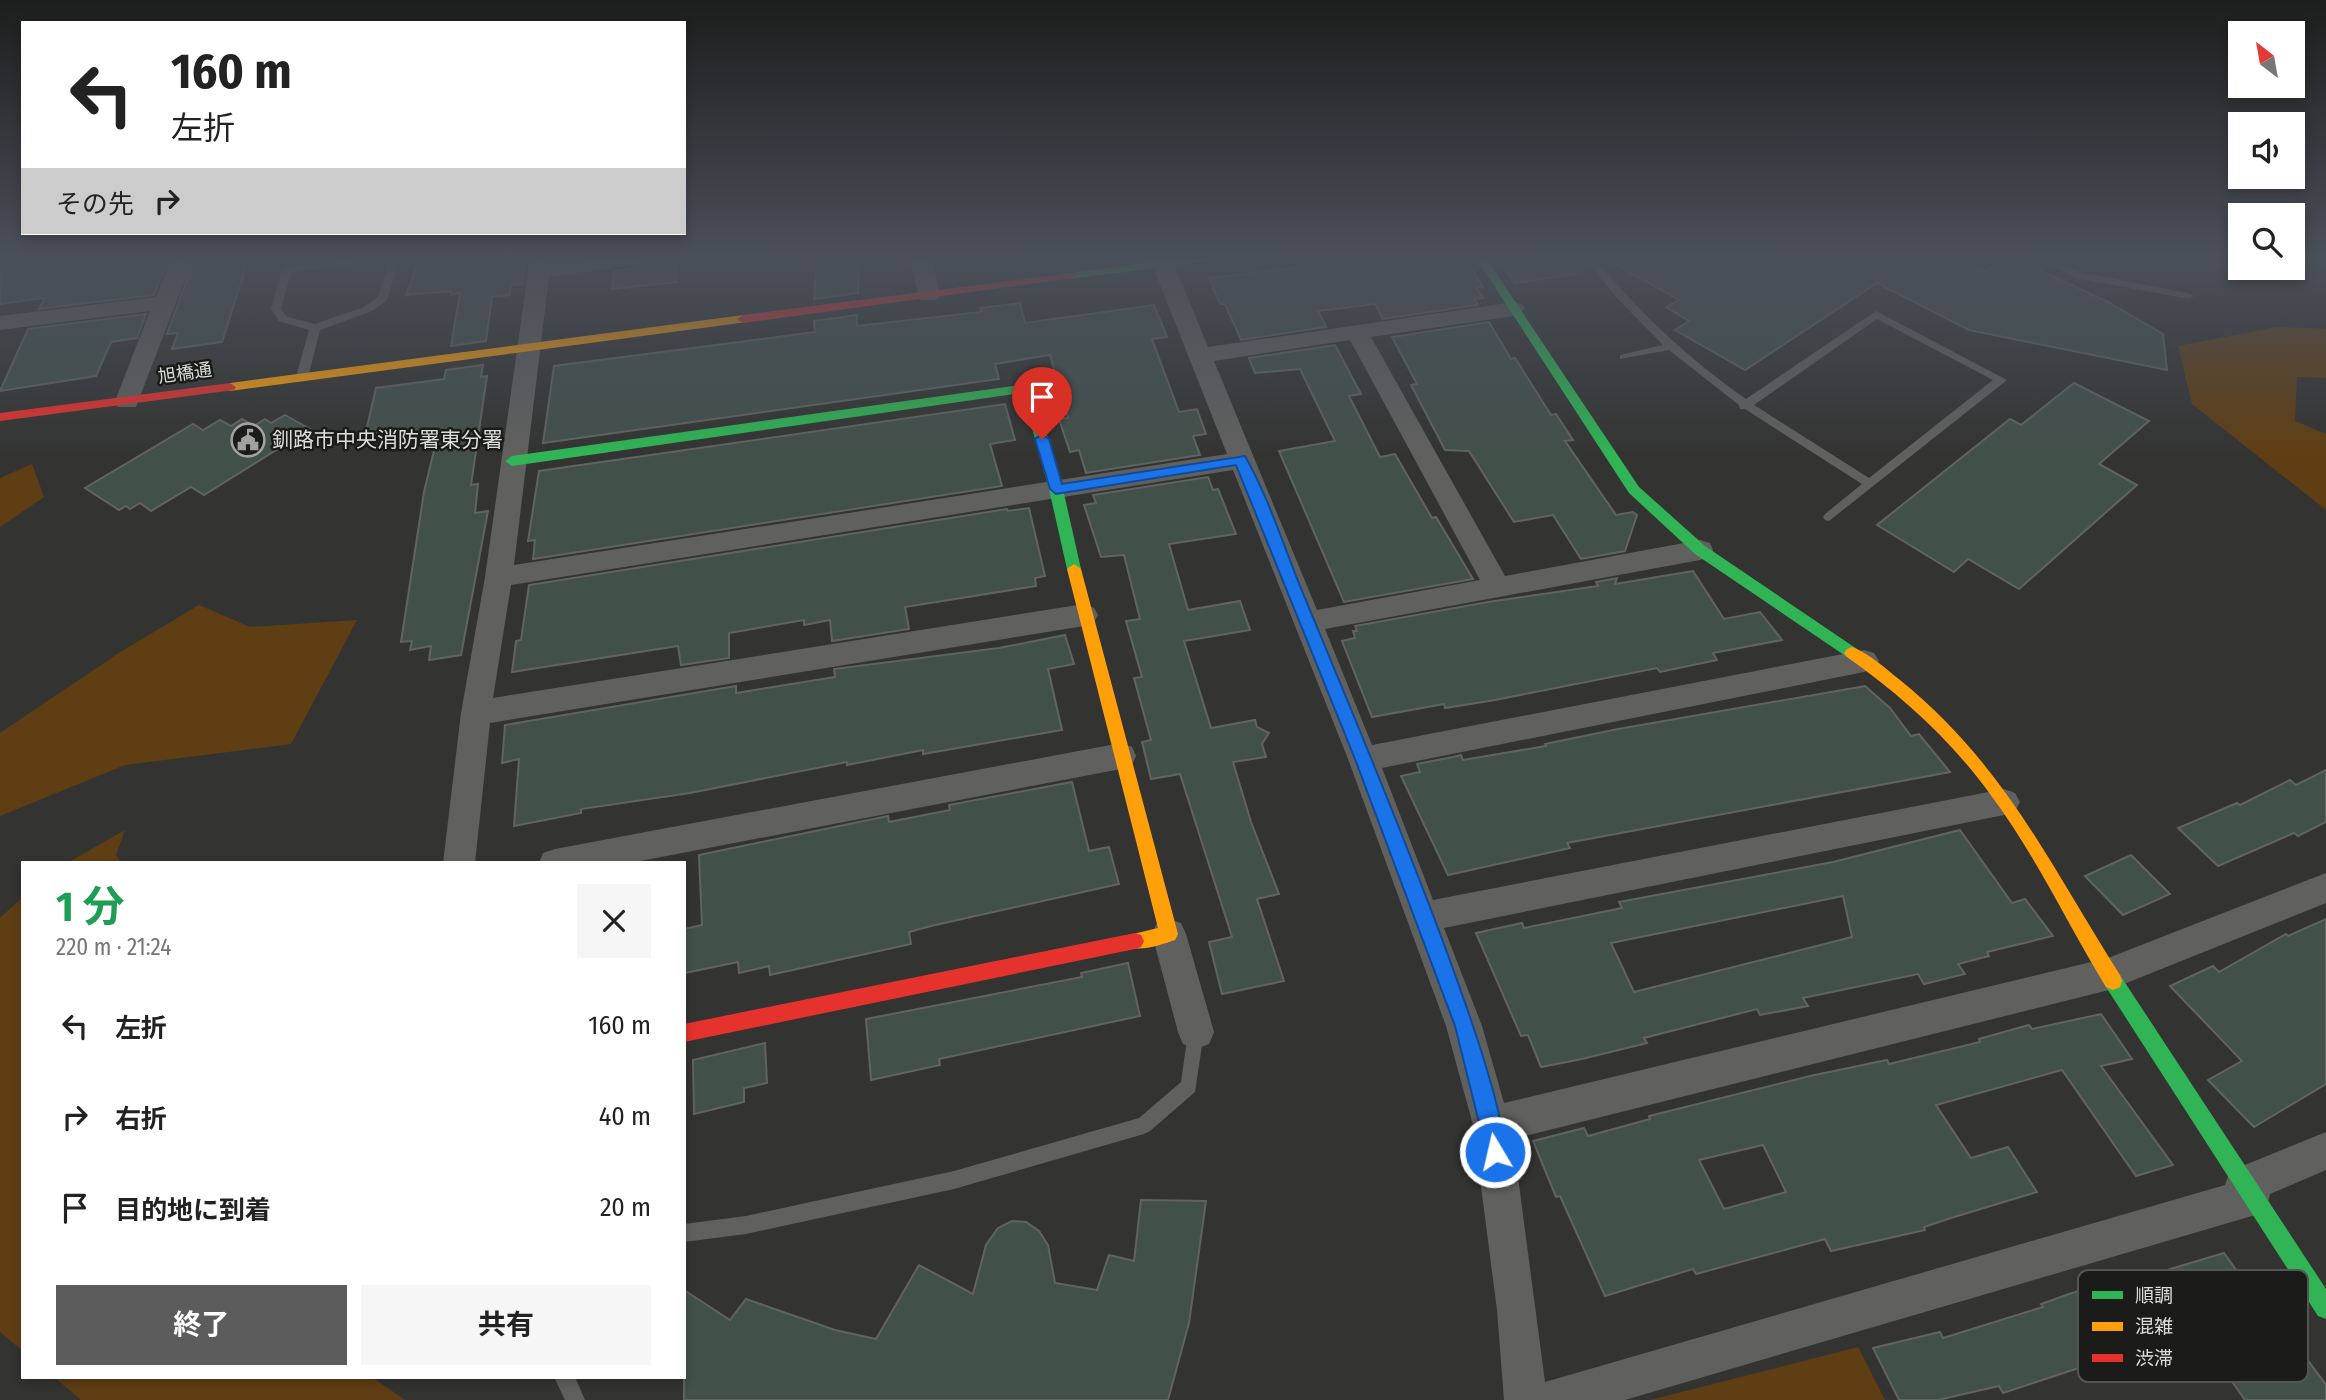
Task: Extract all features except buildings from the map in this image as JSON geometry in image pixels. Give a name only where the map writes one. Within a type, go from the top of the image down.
[{"type":"street","points":[[127,401],[156,323]]},
{"type":"street","points":[[459,861],[476,713],[499,577],[532,323]]},
{"type":"street","name":"旭橋通","points":[[0,417],[711,323]]},
{"type":"street","points":[[1188,323],[1240,460],[1363,759],[1464,1026],[1492,1125],[1517,1310],[1525,1400]]},
{"type":"street","points":[[1202,355],[1406,323]]},
{"type":"street","points":[[1524,323],[1634,490],[1700,550],[1864,661],[1926,711],[1976,764],[2004,802],[2109,974],[2301,1270]]},
{"type":"street","points":[[1356,330],[1497,586]]},
{"type":"street","points":[[512,461],[1027,388],[1056,489],[1084,615],[1121,756],[1196,1032]]},
{"type":"street","points":[[499,577],[1240,460]]},
{"type":"street","points":[[1308,622],[1700,550]]},
{"type":"street","points":[[476,713],[1084,615]]},
{"type":"street","points":[[1363,759],[1864,661]]},
{"type":"street","points":[[566,861],[1121,756]]},
{"type":"street","points":[[1424,917],[2004,802]]},
{"type":"street","points":[[1492,1125],[2109,974],[2326,888]]},
{"type":"street","points":[[686,1033],[1169,934]]},
{"type":"street","points":[[1552,1400],[2248,1191],[2326,1151]]},
{"type":"street","points":[[2308,1281],[2326,1308]]},
{"type":"lane","points":[[298,323],[315,328],[328,323]]},
{"type":"lane","points":[[1647,323],[1668,347],[1744,407],[1870,484]]},
{"type":"lane","points":[[1744,407],[1863,323]]},
{"type":"lane","points":[[1829,517],[2001,380],[1894,323]]},
{"type":"lane","points":[[302,377],[315,328]]},
{"type":"lane","points":[[1624,357],[1668,347]]},
{"type":"lane","points":[[686,1233],[746,1225],[954,1180],[1144,1125],[1189,1086],[1196,1032]]},
{"type":"lane","points":[[565,1379],[575,1400]]},
{"type":"shaded area","points":[[2277,327],[2326,329],[2326,378],[2297,377],[2295,421],[2326,434],[2326,510],[2192,404],[2178,346]]},
{"type":"shaded area","points":[[32,464],[44,497],[0,527],[0,478]]},
{"type":"shaded area","points":[[199,605],[250,627],[357,620],[291,744],[125,765],[0,816],[0,733],[122,651]]},
{"type":"shaded area","points":[[125,830],[116,855],[120,861],[71,861]]},
{"type":"shaded area","points":[[21,899],[21,1349],[0,1332],[0,918]]},
{"type":"shaded area","points":[[1858,1347],[1885,1400],[1650,1400]]},
{"type":"shaded area","points":[[56,1379],[375,1379],[405,1400],[81,1400]]},
{"type":"traffic: fast","points":[[1524,323],[1634,490],[1700,550],[1852,653]]},
{"type":"traffic: fast","points":[[512,461],[1027,388],[1056,489],[1074,569]]},
{"type":"traffic: fast","points":[[2113,981],[2301,1270]]},
{"type":"traffic: fast","points":[[2308,1280],[2326,1308]]},
{"type":"traffic: slow","points":[[230,387],[710,323]]},
{"type":"traffic: slow","points":[[1074,569],[1169,934],[1135,941]]},
{"type":"traffic: slow","points":[[1852,653],[1902,690],[1933,718],[1996,789],[2031,842],[2113,981]]},
{"type":"traffic: jam","points":[[0,417],[230,387]]},
{"type":"traffic: jam","points":[[686,1033],[1135,941]]},
{"type":"place","name":"釧路市中央消防署東分署","points":[[248,440]]},
{"type":"route","points":[[1042,439],[1056,489],[1240,460],[1308,622],[1424,917],[1464,1026],[1492,1125],[1495,1152]]}]
